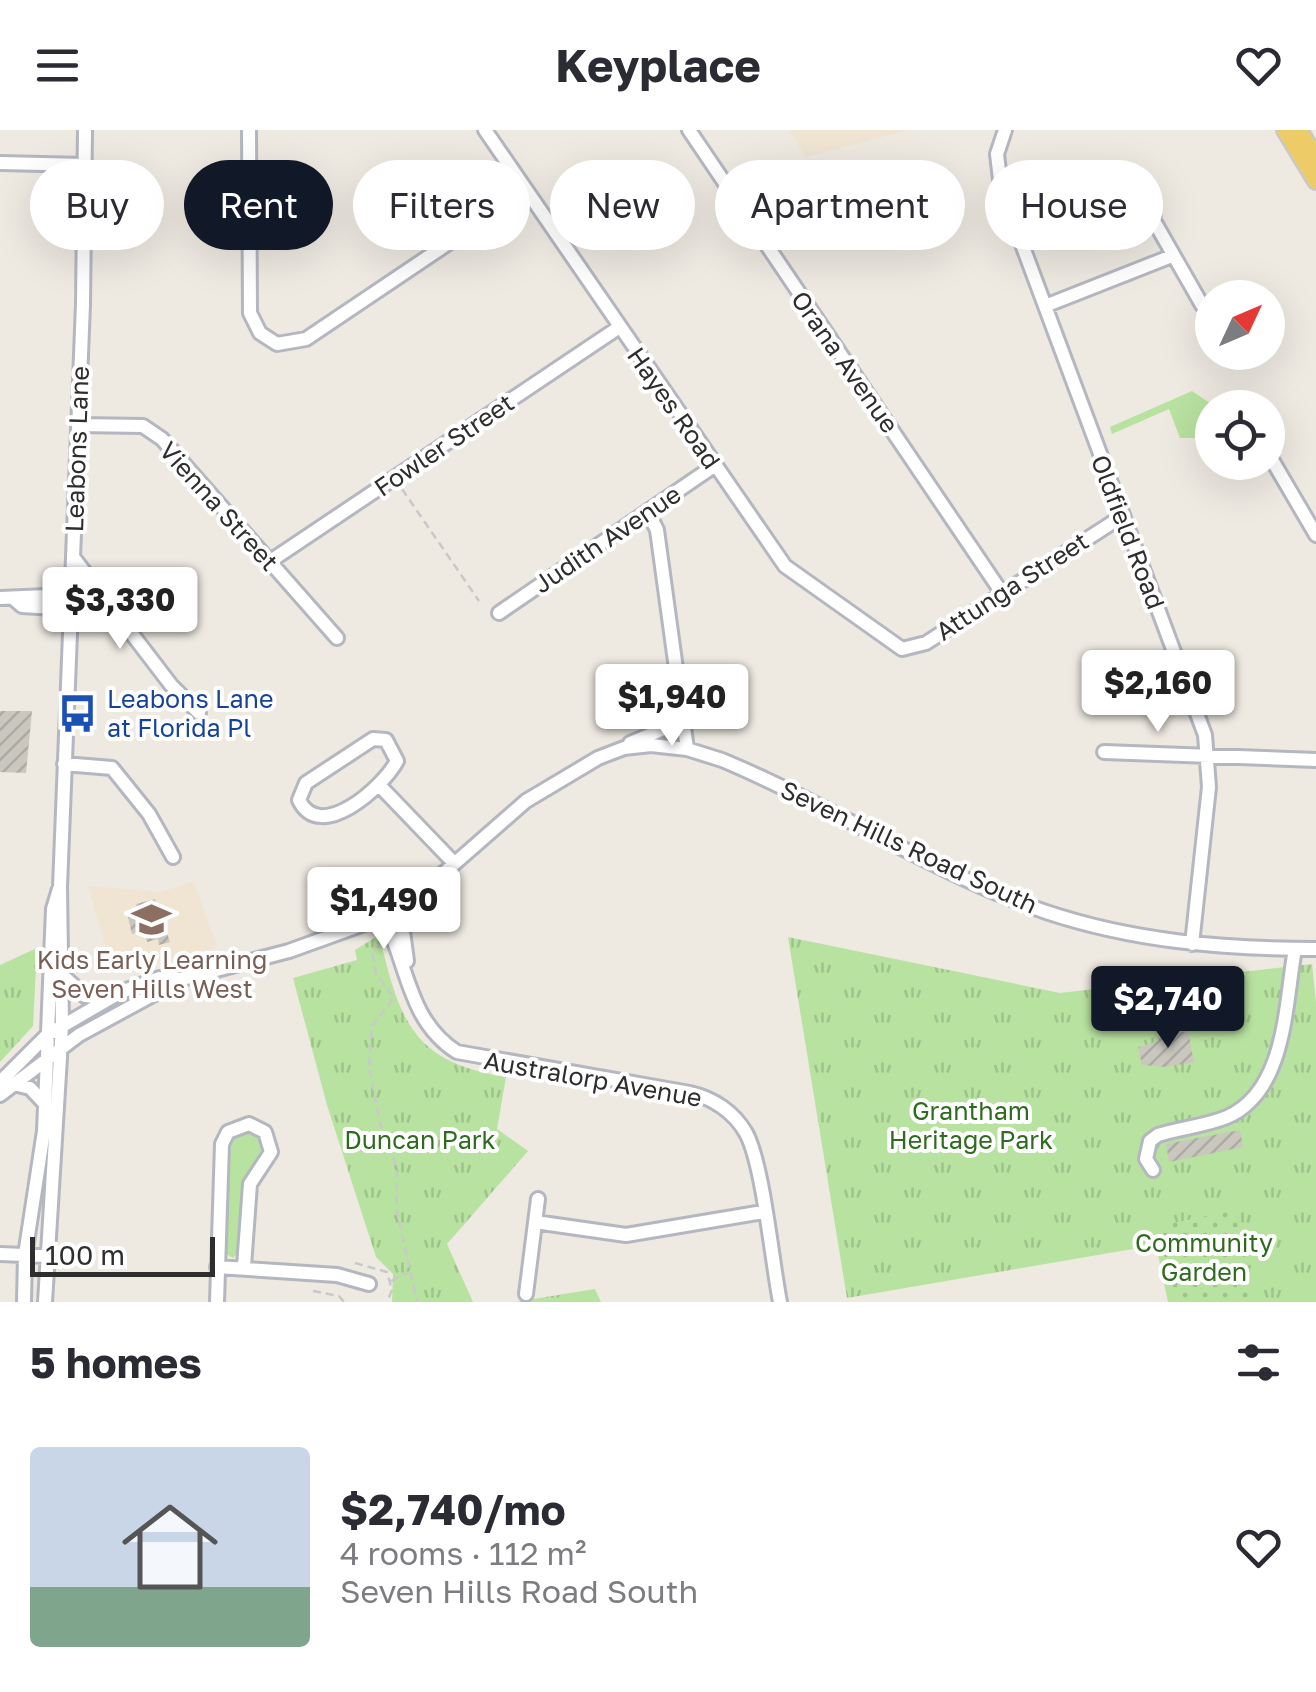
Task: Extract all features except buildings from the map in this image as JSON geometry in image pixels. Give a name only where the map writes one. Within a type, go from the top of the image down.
[{"type":"main road","points":[[1285,130],[1316,181]]},
{"type":"main road","points":[[1299,130],[1316,158]]},
{"type":"street","name":"Leabons Lane","points":[[85,130],[85,160]]},
{"type":"street","points":[[249,130],[250,313],[260,333],[277,344],[306,338],[438,250]]},
{"type":"street","name":"Hayes Road","points":[[484,130],[505,160]]},
{"type":"street","name":"Orana Avenue","points":[[689,130],[1002,593]]},
{"type":"street","name":"Oldfield Road","points":[[1005,130],[997,154],[998,175],[1204,735],[1209,759],[1192,944]]},
{"type":"street","points":[[0,163],[30,164]]},
{"type":"street","name":"Hayes Road","points":[[530,197],[785,566],[902,649]]},
{"type":"street","points":[[1163,238],[1195,293]]},
{"type":"street","name":"Leabons Lane","points":[[45,1302],[62,1025],[60,887],[83,250]]},
{"type":"street","points":[[1045,306],[1172,256]]},
{"type":"street","name":"Fowler Street","points":[[270,562],[618,328]]},
{"type":"street","name":"Vienna Street","points":[[78,425],[143,426],[162,440],[337,638]]},
{"type":"street","name":"Judith Avenue","points":[[499,613],[714,466]]},
{"type":"street","points":[[1284,480],[1316,536]]},
{"type":"street","points":[[648,512],[658,530],[687,748]]},
{"type":"street","name":"Attunga Street","points":[[902,649],[926,644],[1121,517]]},
{"type":"street","points":[[73,556],[171,685],[200,714]]},
{"type":"street","points":[[7,598],[22,594],[70,602]]},
{"type":"street","name":"Seven Hills Road South","points":[[7,1083],[60,1048],[182,979],[289,951],[384,918],[549,786],[666,728],[681,710]]},
{"type":"street","points":[[380,738],[394,748],[397,760],[379,784],[356,802],[320,818],[306,812],[299,800],[306,783],[380,738]]},
{"type":"street","name":"Seven Hills Road South","points":[[624,748],[651,744],[687,748],[810,799],[1026,904],[1097,926],[1192,944],[1316,949]]},
{"type":"street","points":[[1104,752],[1209,759],[1316,760]]},
{"type":"street","points":[[64,764],[112,768],[138,798],[173,857]]},
{"type":"street","points":[[379,784],[454,864]]},
{"type":"street","name":"Leabons Lane","points":[[24,1302],[25,1255],[41,1166],[53,908],[60,887]]},
{"type":"street","name":"Australorp Avenue","points":[[400,909],[410,989]]},
{"type":"street","name":"Australorp Avenue","points":[[384,918],[427,1026],[457,1052],[690,1092],[716,1103],[739,1124],[751,1144],[780,1302]]},
{"type":"street","points":[[1153,1170],[1146,1159],[1150,1141],[1158,1134],[1226,1118],[1270,1074],[1279,1046],[1295,949]]},
{"type":"street","points":[[62,975],[85,996],[110,997]]},
{"type":"street","name":"Seven Hills Road South","points":[[7,1083],[48,1035],[62,1025],[110,997],[160,978],[182,979]]},
{"type":"street","points":[[0,1094],[7,1083],[30,1088],[45,1104]]},
{"type":"street","points":[[217,1302],[222,1144],[228,1132],[249,1124],[264,1132],[272,1152],[250,1184],[244,1266]]},
{"type":"street","points":[[526,1294],[538,1199]]},
{"type":"street","points":[[535,1222],[626,1235],[763,1212]]},
{"type":"street","points":[[0,1254],[47,1256]]},
{"type":"street","points":[[218,1267],[337,1274],[369,1284]]},
{"type":"path","points":[[401,488],[480,601]]},
{"type":"path","points":[[392,933],[372,951],[376,974],[394,997],[372,1026],[369,1067],[380,1123],[396,1164],[397,1212],[418,1302]]},
{"type":"path","points":[[355,1262],[378,1266],[391,1281]]},
{"type":"path","points":[[391,1281],[410,1271]]},
{"type":"path","points":[[387,1302],[391,1281]]},
{"type":"path","points":[[313,1292],[338,1296],[344,1302]]},
{"type":"shaded area","points":[[790,130],[909,130],[805,157]]},
{"type":"shaded area","name":"Kids Early Learning Seven Hills West","points":[[194,881],[217,947],[124,972],[112,968],[88,886],[161,892]]},
{"type":"green space","points":[[1195,393],[1195,438],[1180,438],[1169,409],[1112,434],[1110,427]]},
{"type":"green space","name":"Duncan Park","points":[[379,935],[394,991],[415,1033],[449,1061],[506,1077],[497,1129],[528,1151],[447,1244],[473,1302],[392,1302],[393,1274],[376,1257],[327,1105],[293,978],[357,960],[355,950]]},
{"type":"green space","name":"Grantham Heritage Park","points":[[788,937],[1060,993],[1312,964],[1316,1003],[1316,1302],[1168,1302],[1156,1245],[847,1298]]},
{"type":"green space","points":[[37,948],[33,1026],[0,1062],[0,965]]},
{"type":"green space","points":[[244,1129],[263,1139],[266,1148],[243,1189],[239,1252],[233,1258],[224,1253],[226,1144]]},
{"type":"green space","name":"Community Garden","points":[[1236,1210],[1254,1302],[1175,1302],[1158,1226]]},
{"type":"green space","points":[[595,1289],[601,1302],[515,1302]]},
{"type":"place","name":"Leabons Lane at Florida Pl","points":[[77,713]]},
{"type":"place","name":"Kids Early Learning Seven Hills West","points":[[152,919]]}]
